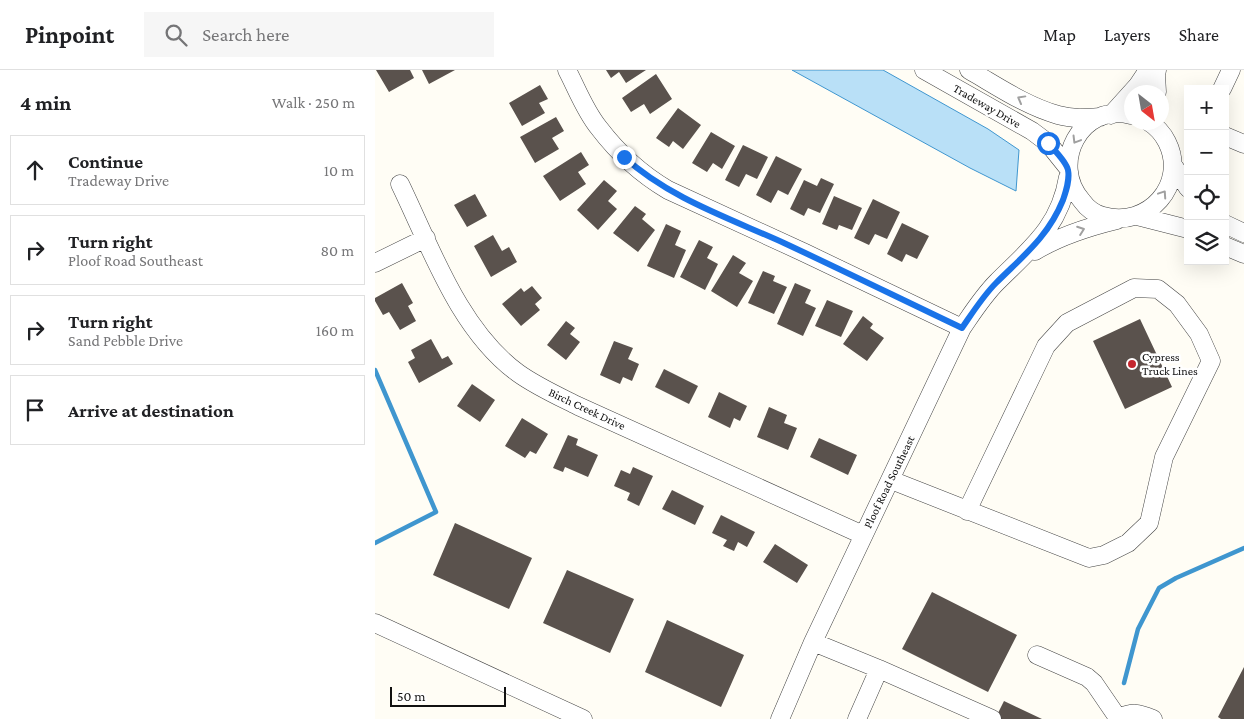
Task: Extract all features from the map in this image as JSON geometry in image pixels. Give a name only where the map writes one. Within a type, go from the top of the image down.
[{"type":"street","points":[[567,70],[598,128],[624,157],[653,181],[668,190],[962,328]]},
{"type":"street","name":"Tradeway Drive","points":[[924,70],[1032,131],[1048,143],[1068,172],[1075,194],[1087,207],[1102,216],[1128,218]]},
{"type":"street","name":"Tradeway Drive","points":[[969,70],[1034,106],[1059,116],[1082,119],[1124,114]]},
{"type":"street","name":"Ploof Road Southeast","points":[[780,719],[813,642],[962,328],[979,302],[1045,235],[1066,192],[1069,152],[1076,138],[1087,126],[1106,116],[1138,85],[1148,70]]},
{"type":"street","points":[[1156,85],[1155,75],[1157,70]]},
{"type":"street","points":[[1225,85],[1231,70]]},
{"type":"street","points":[[1157,130],[1163,136],[1184,180]]},
{"type":"street","points":[[1128,218],[1152,208],[1163,196],[1171,181],[1172,157],[1164,130]]},
{"type":"street","points":[[1229,138],[1244,144]]},
{"type":"street","name":"Birch Creek Drive","points":[[400,184],[465,316],[479,336],[518,373],[578,406],[863,535]]},
{"type":"street","name":"Ploof Road Southeast","points":[[1022,260],[1049,242],[1085,228],[1128,218],[1184,228]]},
{"type":"street","points":[[1229,226],[1244,232]]},
{"type":"street","points":[[375,263],[426,238]]},
{"type":"street","points":[[1229,248],[1244,254]]},
{"type":"street","points":[[891,480],[967,511],[1089,558],[1104,555],[1128,543],[1149,523],[1164,457],[1211,361],[1199,334],[1177,304],[1158,289],[1134,288],[1067,323],[1046,346],[967,511]]},
{"type":"street","points":[[375,623],[583,719]]},
{"type":"street","points":[[813,642],[992,719]]},
{"type":"street","points":[[1037,655],[1087,677],[1094,683],[1117,718],[1140,713],[1153,719]]},
{"type":"street","points":[[857,719],[879,669]]},
{"type":"water","points":[[792,70],[883,70],[988,129],[1019,150],[1016,191],[970,168]]},
{"type":"building","points":[[376,70],[410,70],[414,78],[389,92]]},
{"type":"building","points":[[422,70],[455,70],[429,84]]},
{"type":"building","points":[[606,70],[646,70],[626,83],[619,72],[611,78]]},
{"type":"building","points":[[656,74],[672,99],[650,114],[644,104],[631,112],[622,98]]},
{"type":"building","points":[[540,85],[548,99],[539,103],[545,113],[522,126],[509,103]]},
{"type":"building","points":[[678,108],[701,125],[683,149],[673,141],[669,147],[656,138]]},
{"type":"building","points":[[556,117],[564,131],[552,138],[559,149],[535,163],[520,137]]},
{"type":"building","points":[[711,132],[735,146],[722,169],[713,163],[707,172],[692,163]]},
{"type":"building","points":[[743,145],[768,157],[757,179],[746,174],[739,187],[725,180]]},
{"type":"building","points":[[581,152],[589,165],[578,172],[586,184],[560,201],[543,176]]},
{"type":"building","points":[[776,156],[802,169],[788,195],[778,190],[771,203],[756,195]]},
{"type":"building","points":[[821,178],[834,184],[820,213],[808,208],[804,216],[790,209],[804,180],[817,186]]},
{"type":"building","points":[[604,180],[617,191],[608,201],[617,209],[598,230],[577,210]]},
{"type":"building","points":[[475,194],[487,216],[467,227],[454,205]]},
{"type":"building","points":[[834,196],[862,208],[852,230],[839,225],[837,230],[822,224]]},
{"type":"building","points":[[873,199],[900,212],[887,239],[875,234],[869,245],[854,238]]},
{"type":"building","points":[[635,206],[646,214],[642,219],[655,230],[638,252],[613,233]]},
{"type":"building","points":[[902,223],[929,236],[917,259],[906,254],[902,262],[887,254]]},
{"type":"building","points":[[666,224],[681,231],[675,245],[686,250],[674,278],[647,266]]},
{"type":"building","points":[[493,235],[502,251],[509,247],[517,262],[491,277],[474,246]]},
{"type":"building","points":[[699,240],[713,247],[707,258],[718,264],[705,290],[680,277]]},
{"type":"building","points":[[733,255],[746,263],[739,273],[753,281],[737,307],[711,291]]},
{"type":"building","points":[[763,271],[775,276],[773,281],[787,287],[774,314],[748,303]]},
{"type":"building","points":[[402,283],[413,303],[408,306],[416,321],[400,330],[389,312],[383,315],[375,298]]},
{"type":"building","points":[[795,283],[811,290],[805,303],[816,308],[803,336],[777,324]]},
{"type":"building","points":[[532,286],[542,298],[535,304],[540,310],[521,326],[502,304],[521,288],[524,292]]},
{"type":"building","points":[[827,300],[853,311],[841,337],[815,326]]},
{"type":"building","points":[[863,316],[873,324],[870,328],[884,338],[867,361],[843,344]]},
{"type":"building","name":"Cypress Truck Lines","points":[[1140,319],[1172,387],[1125,409],[1093,341]]},
{"type":"building","points":[[566,321],[575,328],[570,334],[580,342],[566,360],[547,345]]},
{"type":"building","points":[[431,339],[442,359],[448,356],[453,364],[419,383],[408,362],[415,358],[411,350]]},
{"type":"building","points":[[614,341],[633,348],[628,359],[639,364],[632,381],[623,377],[620,384],[600,375]]},
{"type":"building","points":[[664,369],[698,386],[689,404],[655,387]]},
{"type":"building","points":[[472,384],[495,400],[480,422],[457,406]]},
{"type":"building","points":[[719,392],[747,406],[740,421],[734,418],[730,428],[708,417]]},
{"type":"building","points":[[769,407],[787,415],[784,423],[797,428],[788,450],[757,437]]},
{"type":"building","points":[[522,418],[548,434],[536,454],[530,451],[525,458],[505,446]]},
{"type":"building","points":[[568,435],[578,439],[576,445],[598,455],[588,477],[565,467],[563,472],[553,468]]},
{"type":"building","points":[[819,438],[857,455],[848,475],[810,457]]},
{"type":"building","points":[[633,467],[653,476],[639,506],[627,500],[630,493],[614,486],[621,470],[630,474]]},
{"type":"building","points":[[672,490],[704,506],[695,525],[662,509]]},
{"type":"building","points":[[721,515],[755,532],[747,547],[738,542],[734,551],[723,546],[727,540],[712,533]]},
{"type":"building","points":[[455,523],[532,558],[509,609],[433,575]]},
{"type":"building","points":[[775,544],[808,565],[797,583],[763,562]]},
{"type":"building","points":[[567,570],[634,599],[610,653],[543,623]]},
{"type":"building","points":[[932,592],[1017,635],[988,692],[902,649]]},
{"type":"building","points":[[667,620],[744,655],[721,707],[645,672]]},
{"type":"building","points":[[1244,667],[1244,719],[1221,719],[1218,717]]},
{"type":"building","points":[[1004,701],[1042,719],[1001,719],[996,717]]},
{"type":"waterway","points":[[375,370],[436,512],[375,543]]},
{"type":"waterway","points":[[1124,683],[1138,629],[1159,588],[1176,578],[1244,548]]},
{"type":"place","name":"Cypress Truck Lines","points":[[1132,364]]},
{"type":"route","points":[[624,157],[638,170],[668,190],[962,328],[979,302],[1045,235],[1060,207],[1069,177],[1067,168],[1048,143]]}]
